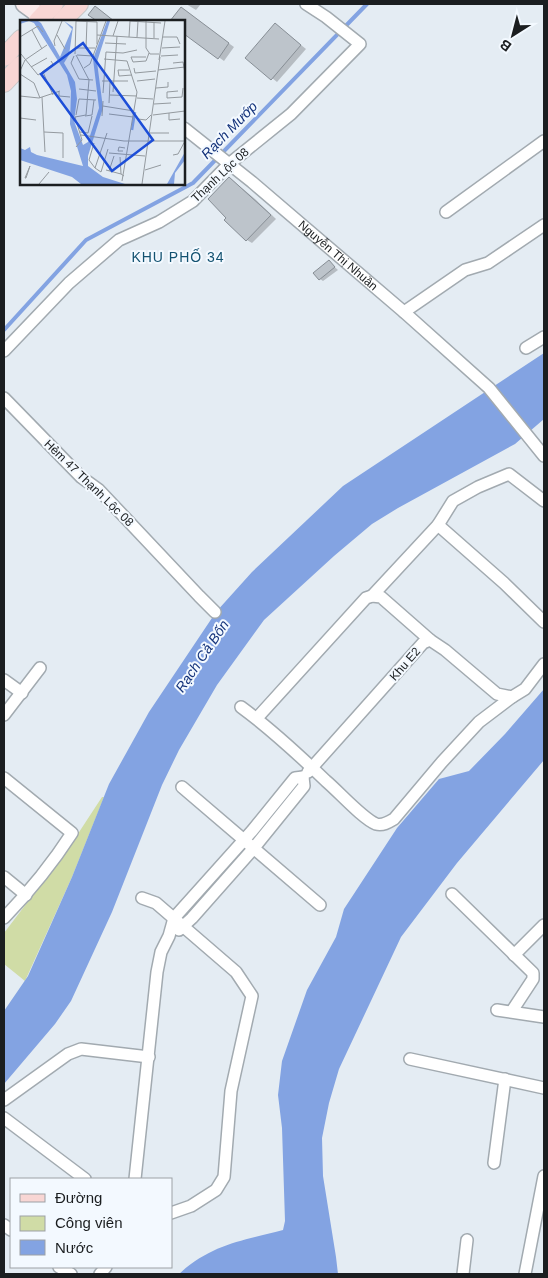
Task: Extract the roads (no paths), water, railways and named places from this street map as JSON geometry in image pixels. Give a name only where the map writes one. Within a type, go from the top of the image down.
[{"type":"main road","points":[[63,20],[79,4]]},
{"type":"main road","points":[[4,57],[20,40]]},
{"type":"main road","points":[[4,83],[20,66]]},
{"type":"street","points":[[24,4],[45,16]]},
{"type":"street","name":"Thạnh Lộc 08","points":[[4,351],[69,283],[120,240],[160,222],[193,201],[230,164],[290,114],[360,44],[326,16],[306,4]]},
{"type":"street","name":"Nguyễn Thị Nhuần","points":[[185,129],[252,182],[404,312],[489,388],[544,456]]},
{"type":"street","points":[[446,212],[544,141]]},
{"type":"street","points":[[404,312],[465,270],[488,263],[544,225]]},
{"type":"street","points":[[526,348],[544,337]]},
{"type":"street","name":"Hẻm 47 Thạnh Lộc 08","points":[[4,398],[75,471],[99,490],[216,612]]},
{"type":"street","points":[[372,596],[438,525],[453,501],[478,487],[509,474],[544,501]]},
{"type":"street","points":[[438,525],[504,583],[544,622]]},
{"type":"street","points":[[256,718],[366,598],[372,596],[381,597],[430,640]]},
{"type":"street","name":"Khu E2","points":[[303,777],[423,643],[430,640],[445,650],[497,694],[512,697]]},
{"type":"street","points":[[241,707],[312,767],[363,815],[377,824],[385,824],[394,819],[479,722],[525,689],[544,664]]},
{"type":"street","points":[[4,715],[40,668]]},
{"type":"street","points":[[4,680],[22,693]]},
{"type":"street","points":[[135,1178],[157,972],[161,952],[169,936],[174,918],[295,778],[303,777],[304,786],[253,849],[184,927],[169,936]]},
{"type":"street","points":[[4,778],[72,833],[26,895],[4,918]]},
{"type":"street","points":[[182,787],[320,905]]},
{"type":"street","points":[[4,877],[26,895]]},
{"type":"street","points":[[452,894],[533,974],[533,979],[512,1012]]},
{"type":"street","points":[[142,898],[156,903],[236,972],[252,996],[231,1091],[224,1177],[216,1190],[191,1206],[172,1213]]},
{"type":"street","points":[[514,955],[544,925]]},
{"type":"street","points":[[497,1010],[544,1017]]},
{"type":"street","points":[[4,1100],[68,1054],[81,1049],[148,1056]]},
{"type":"street","points":[[410,1059],[505,1078],[544,1088]]},
{"type":"street","points":[[494,1163],[505,1078]]},
{"type":"street","points":[[4,1118],[84,1178]]},
{"type":"street","points":[[525,1274],[544,1176]]},
{"type":"street","points":[[463,1274],[467,1240]]},
{"type":"water","name":"Rạch Cả Bốn","points":[[544,353],[544,419],[515,444],[372,524],[264,620],[217,685],[179,750],[162,785],[112,912],[71,1001],[55,1024],[4,1084],[4,1011],[28,976],[72,877],[109,784],[149,712],[216,612],[252,572],[343,486]]},
{"type":"water","points":[[544,689],[544,760],[457,863],[401,937],[339,1069],[329,1103],[322,1138],[323,1176],[338,1274],[179,1274],[203,1256],[216,1250],[283,1230],[285,1221],[282,1128],[278,1095],[282,1061],[307,990],[336,937],[344,909],[397,828],[439,779],[469,771],[505,734]]},
{"type":"waterway","name":"Rạch Mướp","points":[[4,330],[86,240],[193,183],[367,4]]},
{"type":"district","name":"KHU PHỐ 34","points":[[178,257]]}]
